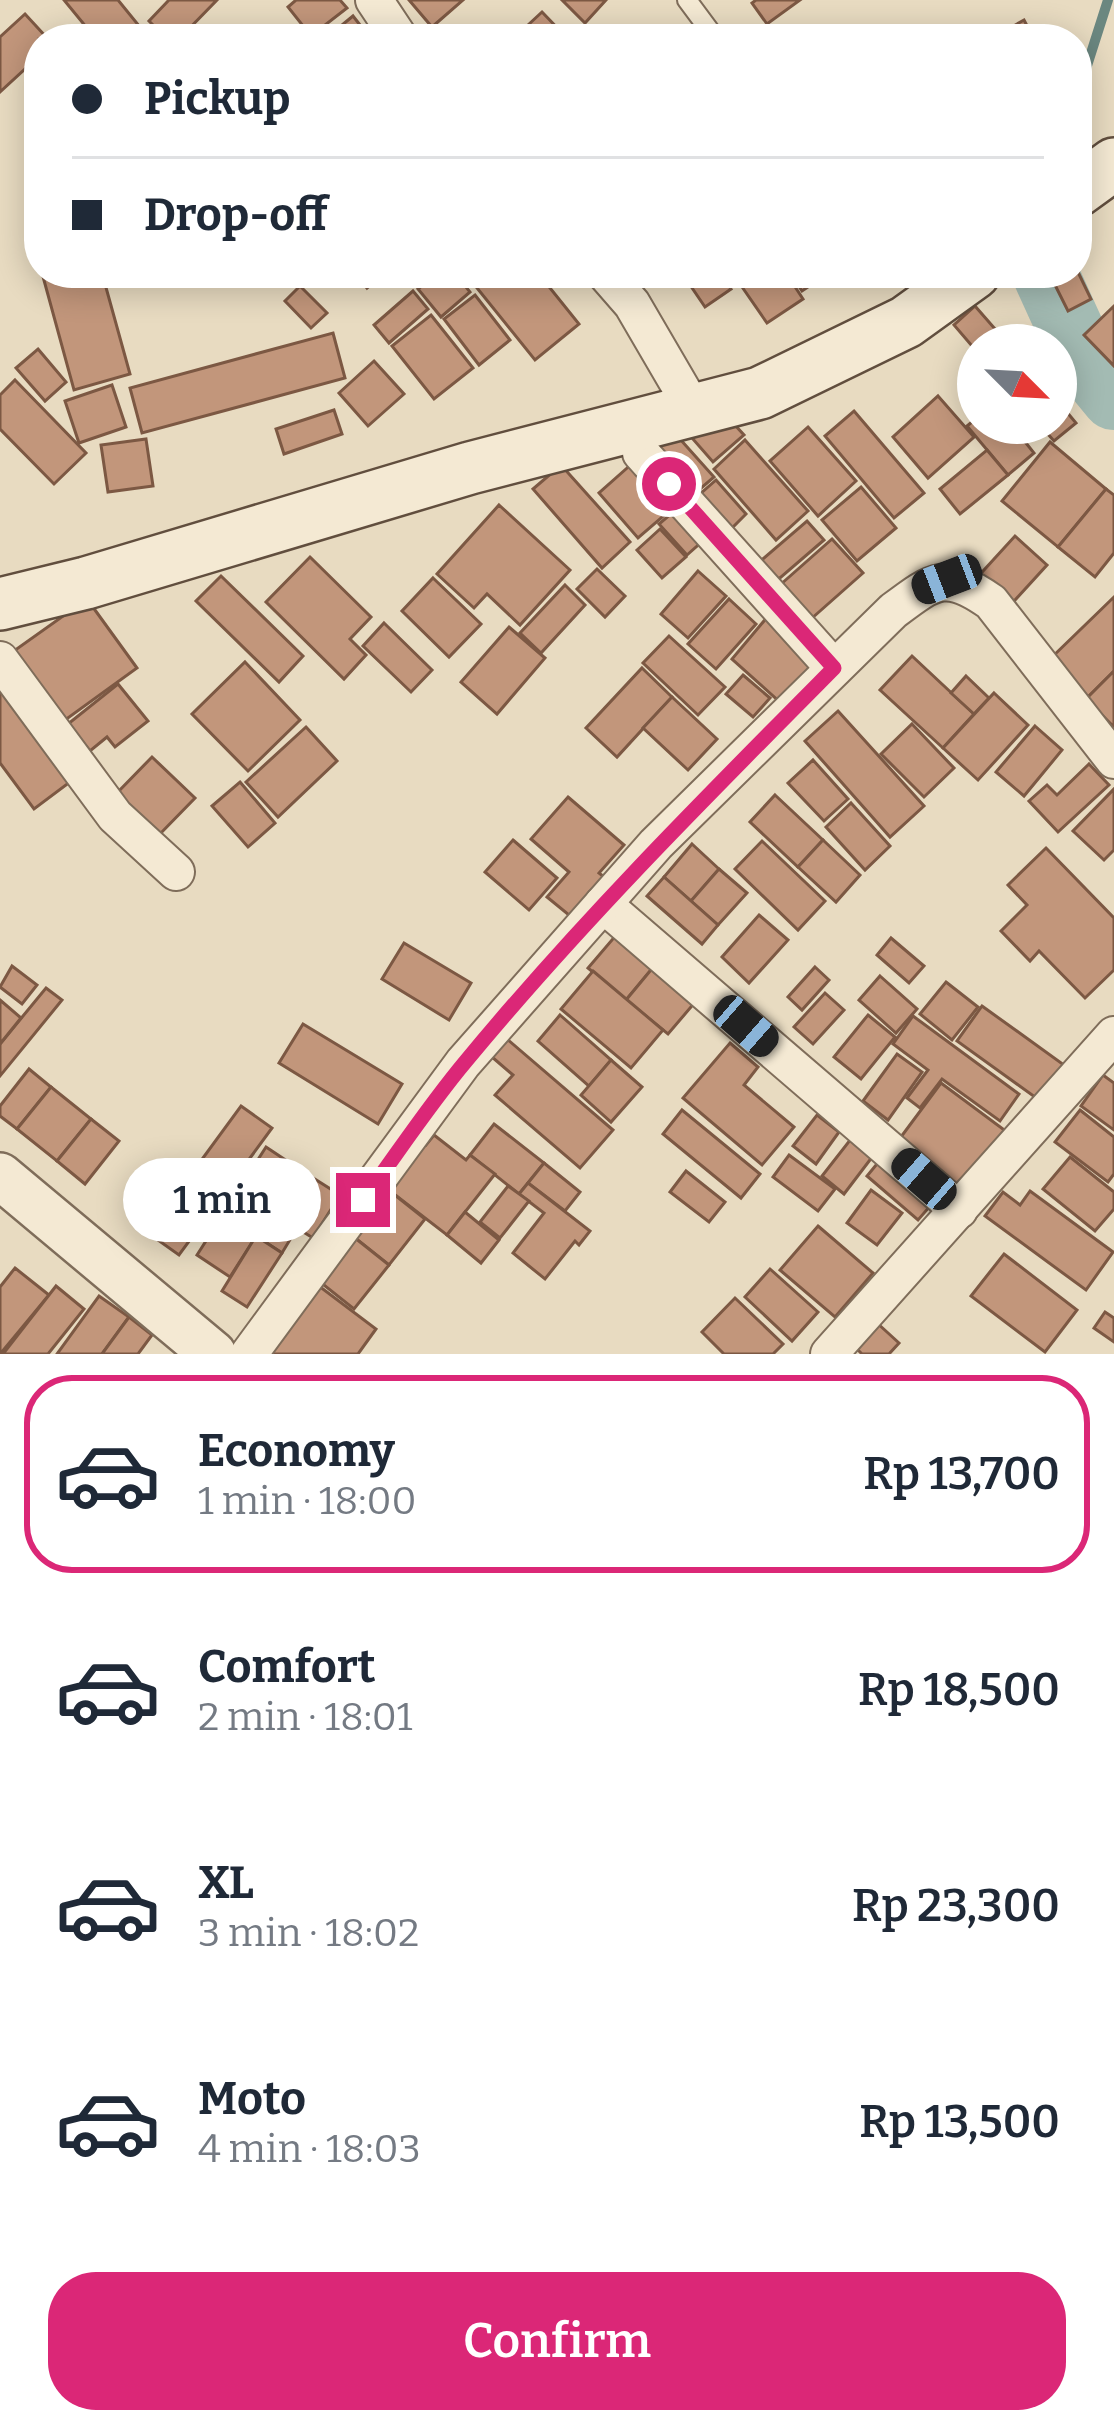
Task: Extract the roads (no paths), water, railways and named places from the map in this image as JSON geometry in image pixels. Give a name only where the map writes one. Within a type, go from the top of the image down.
[{"type":"main road","points":[[0,604],[86,584],[470,468],[760,394],[906,322],[955,288]]},
{"type":"street","points":[[618,288],[695,412]]},
{"type":"street","points":[[641,453],[834,668]]},
{"type":"street","points":[[249,1354],[464,1063],[603,904],[656,844],[834,668],[893,610],[923,588],[947,579],[991,602],[1114,760]]},
{"type":"street","points":[[0,660],[115,816],[176,872]]},
{"type":"street","points":[[603,904],[959,1210]]},
{"type":"street","points":[[829,1354],[1114,1034]]},
{"type":"street","points":[[0,1176],[213,1354]]},
{"type":"waterway","points":[[1092,50],[1108,0]]},
{"type":"waterway","points":[[1052,288],[1086,363],[1114,397]]}]
